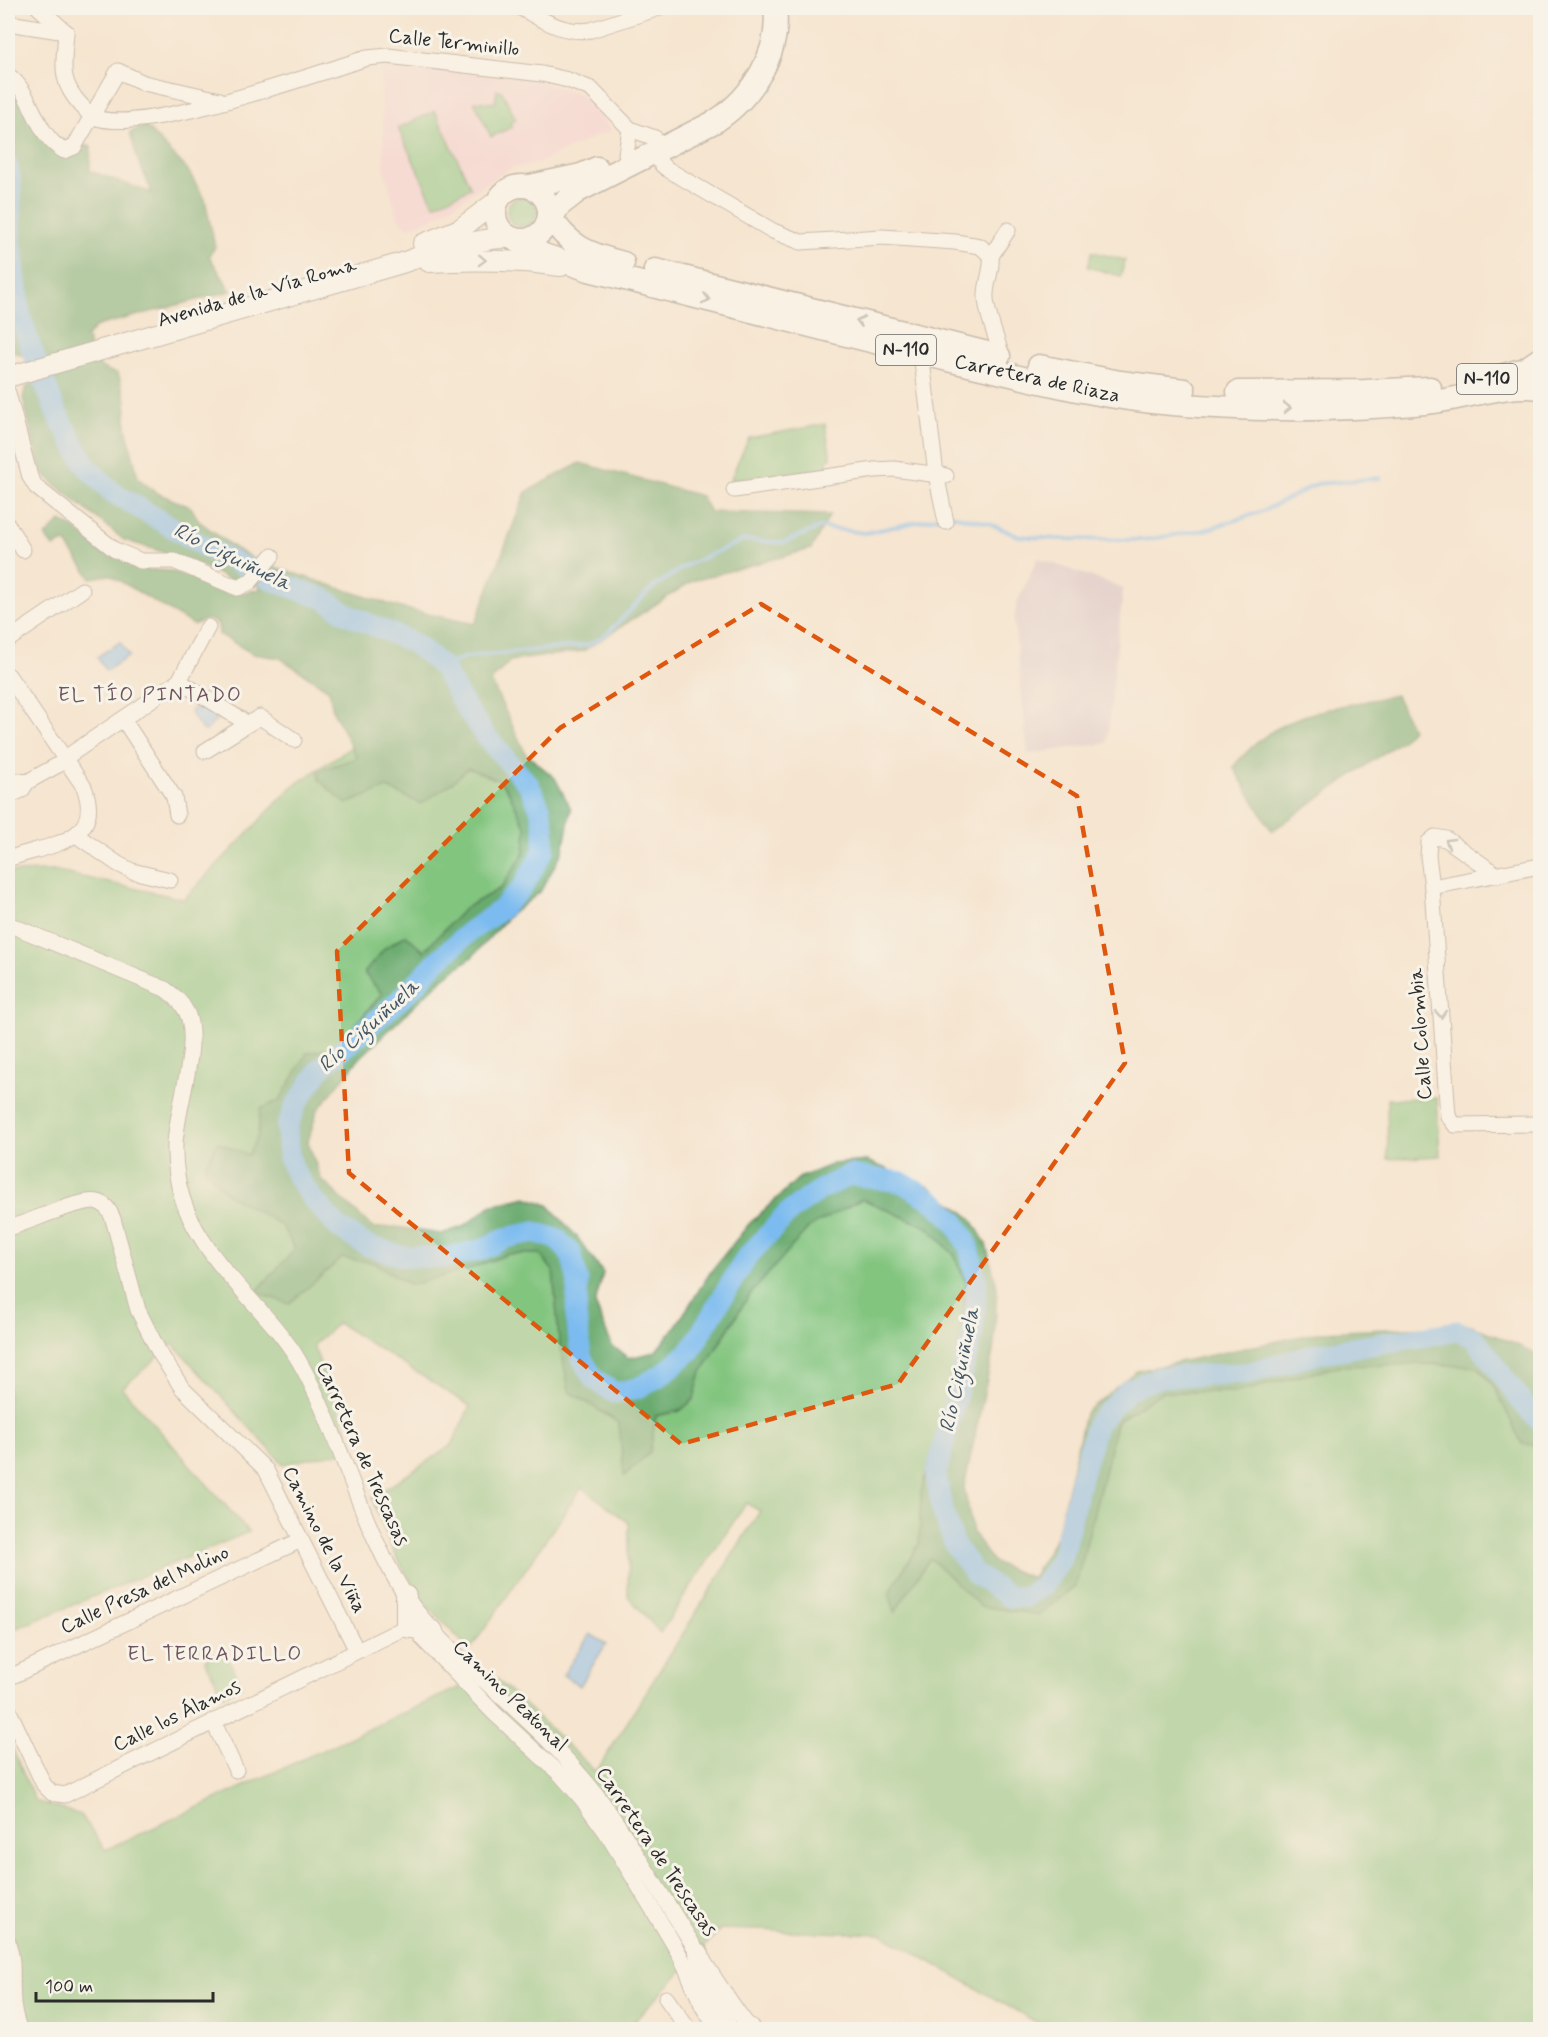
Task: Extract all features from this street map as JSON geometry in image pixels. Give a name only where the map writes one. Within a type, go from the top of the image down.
[{"type":"highway","points":[[762,8],[762,32],[746,75],[721,102],[655,145],[578,191],[549,218],[543,231],[532,238],[523,240],[511,238],[500,229],[494,213],[497,201],[502,194],[513,187],[530,186],[580,175],[626,154],[655,145],[716,121],[730,111],[751,90],[766,64],[771,48],[775,8]]},
{"type":"highway","points":[[530,186],[544,197],[549,218]]},
{"type":"highway","points":[[578,191],[573,206],[575,231],[591,263]]},
{"type":"highway","name":"Carretera de Riaza","points":[[549,218],[591,263],[921,353],[1077,390],[1172,404],[1228,408],[1387,406],[1431,395]]},
{"type":"highway","name":"Carretera de Riaza","points":[[511,238],[544,255],[591,263],[1053,369],[1120,382],[1176,390],[1431,395]]},
{"type":"highway","name":"N-110","points":[[1431,395],[1525,369],[1540,359]]},
{"type":"highway","name":"N-110","points":[[1431,395],[1540,388]]},
{"type":"main road","name":"Avenida de la Vía Roma","points":[[95,346],[415,246],[460,229],[497,201]]},
{"type":"main road","name":"Avenida de la Vía Roma","points":[[15,369],[471,242],[511,238]]},
{"type":"main road","name":"Avenida de la Vía Roma","points":[[402,263],[471,260],[591,263]]},
{"type":"main road","points":[[406,1596],[420,1632]]},
{"type":"main road","points":[[699,1954],[705,1979],[725,2014],[724,2030]]},
{"type":"street","points":[[39,8],[66,32]]},
{"type":"street","points":[[521,8],[551,25],[580,32],[659,8]]},
{"type":"street","points":[[8,23],[66,32]]},
{"type":"street","points":[[66,32],[64,78],[70,93],[92,116]]},
{"type":"street","name":"Calle Terminillo","points":[[92,116],[120,121],[149,119],[224,101],[367,58],[388,56],[542,74],[568,80],[591,89],[630,129],[655,145]]},
{"type":"street","points":[[8,75],[19,86],[41,130],[64,151],[74,147],[118,71],[131,79],[144,83],[224,101]]},
{"type":"street","points":[[626,154],[630,129]]},
{"type":"street","points":[[655,145],[664,167],[784,237],[801,242],[882,237],[955,242],[980,246],[991,256]]},
{"type":"street","points":[[1002,357],[986,301],[992,266],[991,256],[1008,230]]},
{"type":"street","points":[[921,353],[941,475],[942,502],[946,522]]},
{"type":"street","points":[[8,393],[33,483],[110,547],[141,561],[174,561],[238,588],[250,582],[269,560]]},
{"type":"street","points":[[734,490],[875,470],[894,469],[941,475]]},
{"type":"street","points":[[8,525],[23,550]]},
{"type":"street","points":[[8,640],[82,590]]},
{"type":"street","points":[[8,796],[21,791],[27,782],[66,759],[179,681],[208,627]]},
{"type":"street","points":[[8,675],[84,787],[88,801],[85,822],[76,835],[62,843],[8,859]]},
{"type":"street","points":[[179,681],[248,724]]},
{"type":"street","points":[[205,751],[260,717],[294,740]]},
{"type":"street","points":[[123,719],[174,797],[177,815]]},
{"type":"street","points":[[8,780],[27,782]]},
{"type":"street","points":[[76,835],[132,871],[170,880]]},
{"type":"street","name":"Calle Colombia","points":[[1497,875],[1446,839],[1435,837],[1430,842],[1428,848],[1448,1116],[1455,1125],[1540,1124]]},
{"type":"street","points":[[1432,887],[1540,866]]},
{"type":"street","name":"Carretera de Trescasas","points":[[8,924],[165,988],[186,1010],[193,1039],[179,1109],[175,1145],[178,1185],[185,1209],[210,1251],[283,1337],[300,1364],[325,1416],[373,1534],[406,1596],[420,1632],[495,1692],[554,1746],[580,1774],[613,1818],[749,2029]]},
{"type":"street","name":"Camino de la Viña","points":[[8,1228],[83,1202],[97,1201],[105,1206],[113,1219],[138,1310],[159,1352],[182,1388],[266,1470],[357,1651]]},
{"type":"street","name":"Calle Presa del Molino","points":[[8,1678],[301,1540]]},
{"type":"street","name":"Calle los Álamos","points":[[8,1709],[45,1785],[52,1793],[58,1795],[71,1792],[357,1651],[420,1632]]},
{"type":"street","name":"Camino Peatonal","points":[[420,1632],[494,1713],[561,1775],[582,1799],[606,1832],[670,1938],[703,2007],[718,2030]]},
{"type":"street","points":[[213,1721],[236,1770]]},
{"type":"street","points":[[8,1941],[12,1961],[11,1988],[14,2015],[20,2030]]},
{"type":"street","points":[[666,1998],[689,2030]]},
{"type":"highlighted area","points":[[761,604],[1077,796],[1125,1063],[898,1384],[681,1444],[349,1173],[337,951],[560,728]]},
{"type":"shaded area","points":[[381,64],[524,77],[581,95],[603,118],[611,131],[537,164],[512,168],[433,218],[408,228],[398,218],[384,168]]},
{"type":"shaded area","points":[[1038,558],[1123,588],[1107,743],[1028,754],[1014,620],[1017,603]]},
{"type":"green space","points":[[8,76],[54,137],[76,145],[91,146],[90,171],[152,193],[137,158],[130,132],[145,126],[187,169],[205,199],[215,247],[209,256],[231,291],[97,326],[86,337],[99,365],[118,373],[126,400],[126,427],[138,478],[157,493],[191,507],[199,521],[236,549],[259,562],[401,608],[475,624],[526,492],[580,463],[701,496],[710,512],[830,515],[811,549],[692,581],[583,651],[510,661],[491,681],[526,754],[555,778],[571,809],[563,851],[540,892],[509,916],[472,957],[443,978],[358,1060],[317,1111],[308,1142],[321,1179],[373,1228],[397,1227],[441,1234],[463,1227],[490,1206],[526,1197],[548,1205],[577,1237],[603,1273],[595,1304],[612,1346],[629,1358],[655,1352],[676,1326],[712,1270],[749,1224],[799,1178],[833,1164],[867,1161],[930,1187],[971,1218],[986,1244],[997,1287],[994,1347],[964,1487],[973,1533],[993,1562],[1032,1578],[1057,1535],[1085,1413],[1136,1371],[1321,1332],[1471,1325],[1536,1353],[1540,1359],[1540,1445],[1522,1444],[1495,1388],[1478,1367],[1430,1364],[1340,1366],[1239,1392],[1162,1392],[1117,1421],[1076,1585],[1039,1615],[980,1606],[930,1558],[895,1612],[889,1593],[919,1544],[921,1492],[958,1354],[966,1283],[954,1255],[929,1228],[862,1199],[808,1228],[748,1297],[700,1375],[694,1399],[680,1411],[656,1416],[650,1452],[624,1476],[619,1423],[569,1391],[559,1339],[553,1271],[540,1254],[508,1254],[470,1269],[410,1285],[375,1263],[342,1258],[289,1304],[256,1292],[295,1249],[281,1225],[227,1194],[204,1168],[218,1142],[248,1155],[258,1135],[260,1109],[280,1100],[307,1053],[336,1047],[382,994],[364,973],[385,948],[406,935],[424,951],[465,908],[501,888],[524,853],[526,828],[507,789],[498,780],[468,768],[452,783],[421,804],[387,788],[346,804],[319,780],[318,771],[357,758],[333,711],[329,690],[280,658],[253,654],[219,634],[218,624],[208,619],[193,625],[110,575],[91,578],[65,542],[53,547],[45,536],[61,521],[74,528],[93,544],[140,569],[171,571],[203,582],[230,595],[261,589],[251,579],[246,581],[228,579],[192,561],[124,540],[47,478],[39,466],[23,398],[25,389],[35,380],[24,356],[8,350]]},
{"type":"green space","points":[[497,90],[503,93],[516,120],[510,123],[512,127],[491,137],[474,101],[495,103]]},
{"type":"green space","points":[[435,111],[471,188],[434,205],[398,128]]},
{"type":"green space","points":[[522,197],[528,198],[536,206],[536,218],[528,226],[522,227],[516,226],[508,218],[507,212],[508,206],[516,198]]},
{"type":"green space","points":[[1092,252],[1125,260],[1121,276],[1088,267]]},
{"type":"green space","points":[[825,424],[831,458],[827,459],[827,468],[730,480],[749,438]]},
{"type":"green space","points":[[443,668],[544,850],[436,962],[287,1142],[366,1245],[534,1232],[615,1393],[850,1175],[969,1247],[956,1546],[1043,1586],[1128,1390],[1457,1331],[1540,1421],[1540,2029],[1048,2029],[882,1934],[721,1929],[627,2029],[8,2029],[8,1738],[35,1801],[81,1815],[105,1850],[458,1688],[497,1679],[596,1772],[760,1511],[746,1503],[660,1633],[628,1596],[629,1523],[582,1487],[470,1650],[423,1602],[393,1551],[372,1498],[452,1445],[470,1406],[338,1323],[313,1345],[354,1450],[283,1464],[173,1344],[122,1388],[249,1532],[8,1632],[8,872],[54,871],[184,899],[293,786],[427,696]]},
{"type":"green space","points":[[1396,695],[1412,729],[1401,741],[1272,831],[1233,767],[1239,760],[1279,727],[1298,718]]},
{"type":"green space","points":[[1437,1098],[1440,1156],[1388,1159],[1387,1099]]},
{"type":"green space","points":[[224,1650],[242,1686],[223,1695],[205,1660]]},
{"type":"water","points":[[120,642],[129,656],[106,671],[97,657]]},
{"type":"water","points":[[197,705],[218,718],[206,731],[202,730],[190,712]]},
{"type":"water","points":[[590,1634],[606,1644],[580,1686],[563,1675]]},
{"type":"waterway","name":"Río Ciguiñuela","points":[[8,167],[11,182],[11,242],[20,314],[57,414],[87,467],[112,492],[214,552],[277,582],[325,599],[345,613],[413,643],[428,654],[443,668],[465,707],[488,739],[529,785],[540,808],[544,828],[544,850],[522,888],[499,911],[469,932],[405,995],[320,1069],[296,1105],[287,1127],[289,1156],[295,1173],[312,1198],[339,1228],[366,1245],[401,1256],[444,1258],[481,1250],[505,1238],[534,1232],[557,1239],[571,1254],[578,1281],[576,1315],[581,1357],[594,1379],[615,1393],[638,1388],[663,1374],[690,1351],[746,1258],[789,1212],[820,1190],[850,1175],[901,1182],[935,1202],[955,1222],[969,1247],[977,1283],[973,1330],[936,1474],[942,1509],[955,1546],[975,1574],[1009,1597],[1025,1597],[1043,1586],[1061,1559],[1097,1423],[1128,1390],[1159,1377],[1248,1373],[1321,1353],[1457,1331],[1475,1338],[1524,1405],[1540,1421]]},
{"type":"waterway","points":[[948,516],[988,523],[1018,536],[1144,540],[1205,530],[1263,511],[1317,484],[1380,478]]},
{"type":"waterway","points":[[443,668],[465,657],[588,645],[607,634],[651,589],[687,565],[744,540],[783,543],[821,527],[865,533],[940,517]]},
{"type":"district","name":"EL TÍO PINTADO","points":[[150,695]]},
{"type":"district","name":"EL TERRADILLO","points":[[215,1654]]}]
